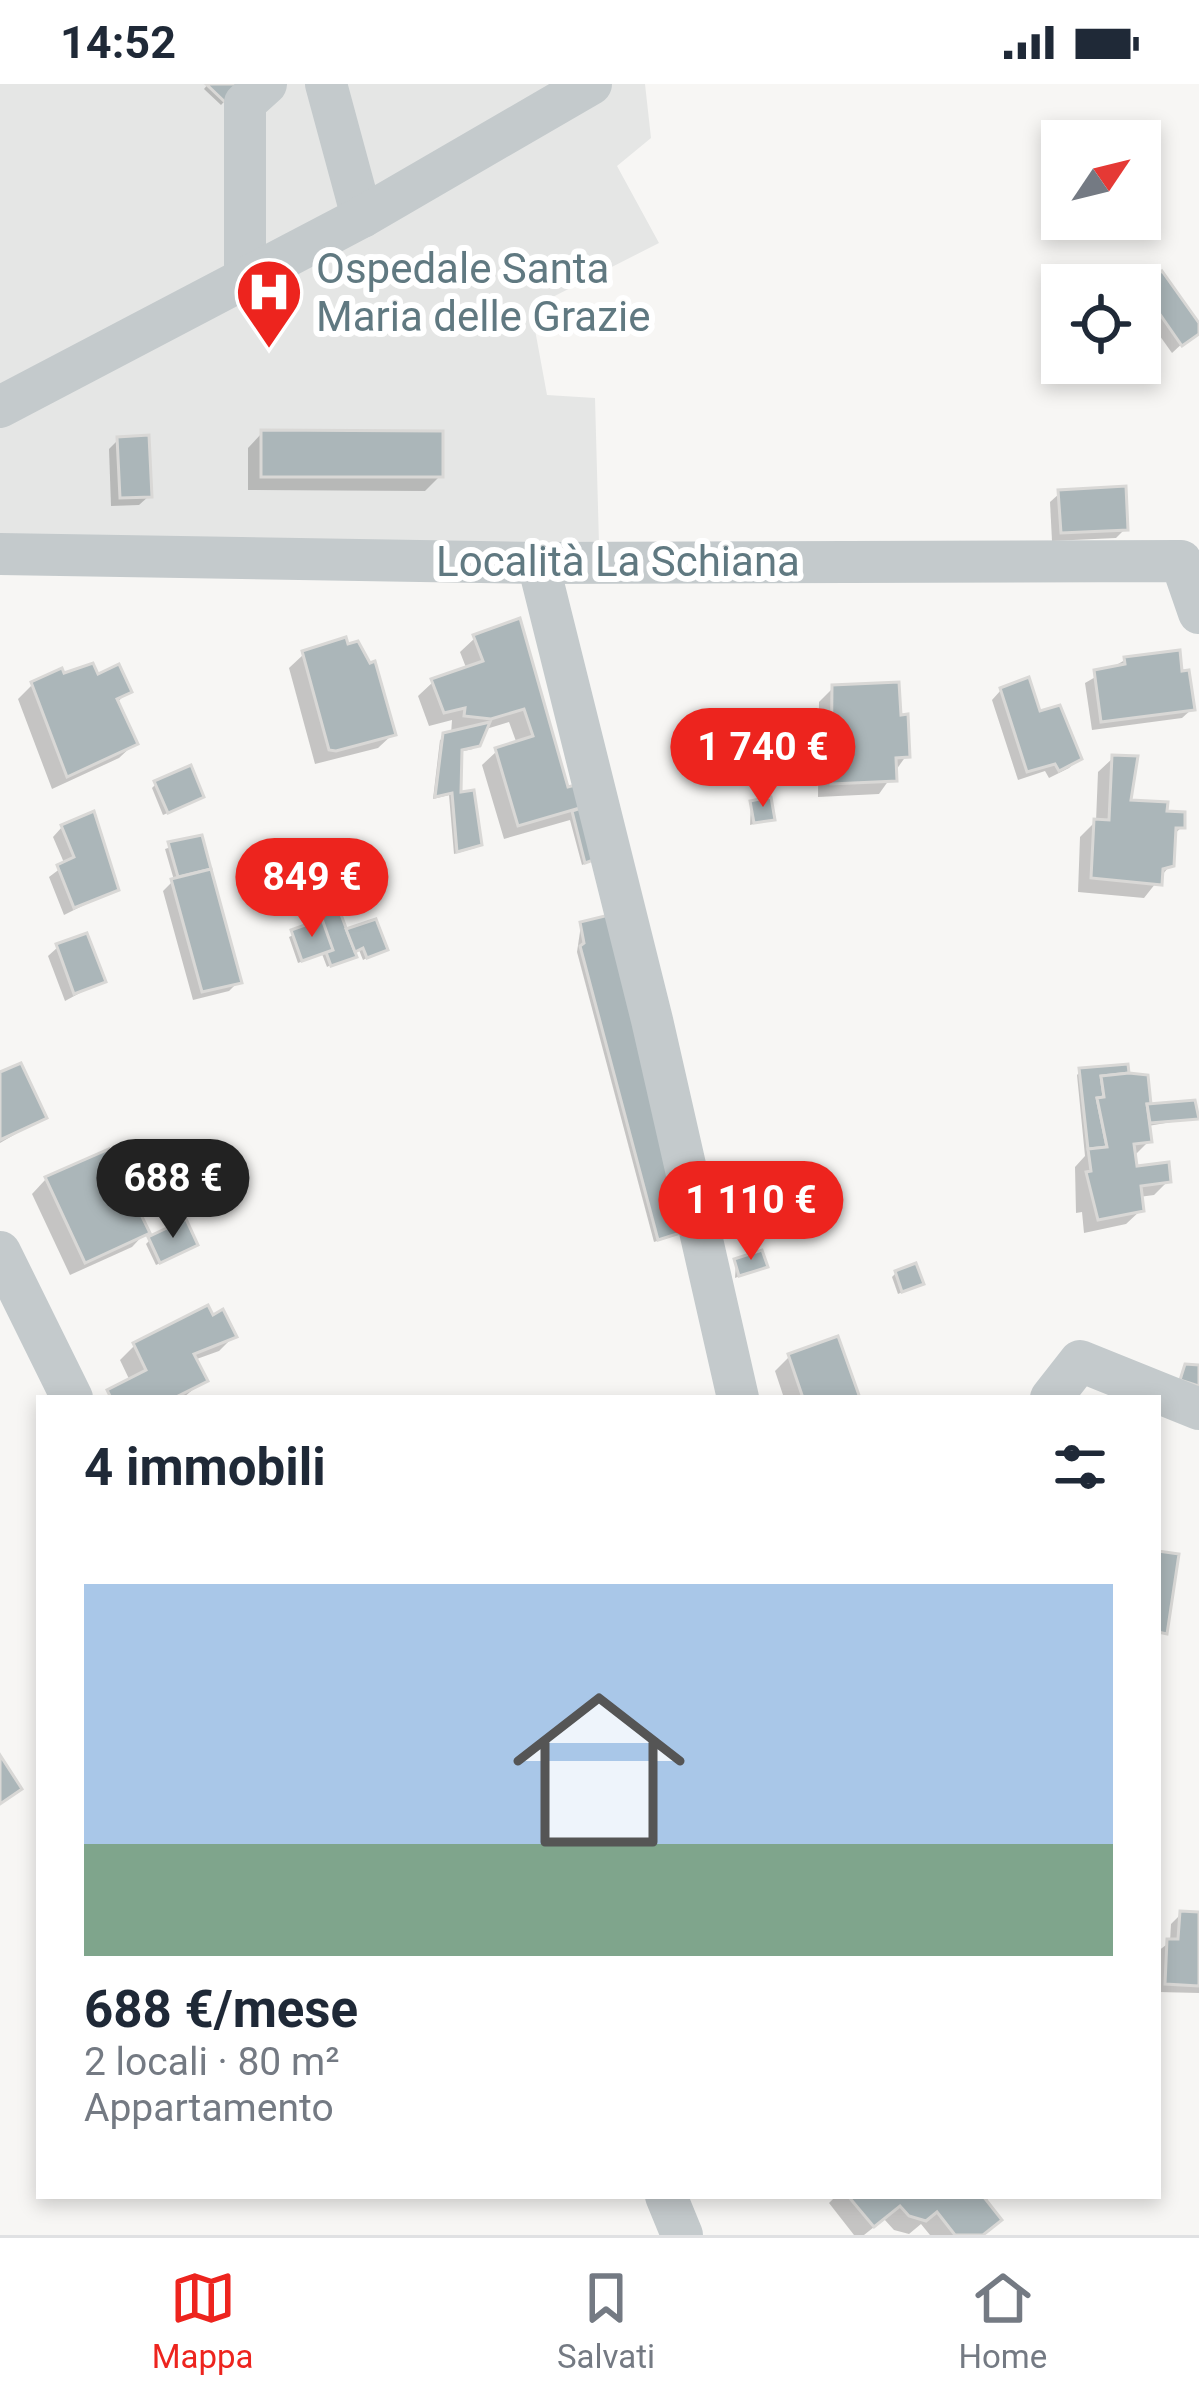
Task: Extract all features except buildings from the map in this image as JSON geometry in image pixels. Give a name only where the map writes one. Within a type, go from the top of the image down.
[{"type":"street","points":[[245,279],[245,103],[266,84]]},
{"type":"street","points":[[326,84],[362,217]]},
{"type":"street","points":[[0,407],[362,217],[591,84]]},
{"type":"street","points":[[0,419],[245,279]]},
{"type":"street","name":"Località La Schiana","points":[[0,554],[538,562],[1181,561],[1199,613]]},
{"type":"street","points":[[538,562],[652,1020],[737,1395]]},
{"type":"street","points":[[0,1252],[71,1395]]},
{"type":"street","points":[[1053,1395],[1080,1361],[1199,1409]]},
{"type":"street","points":[[667,2199],[682,2235]]},
{"type":"shaded area","name":"Ospedale Santa Maria delle Grazie","points":[[0,84],[645,84],[651,138],[617,166],[659,243],[531,308],[547,395],[595,398],[599,544],[0,541]]},
{"type":"place","name":"Ospedale Santa Maria delle Grazie","points":[[269,351]]}]
